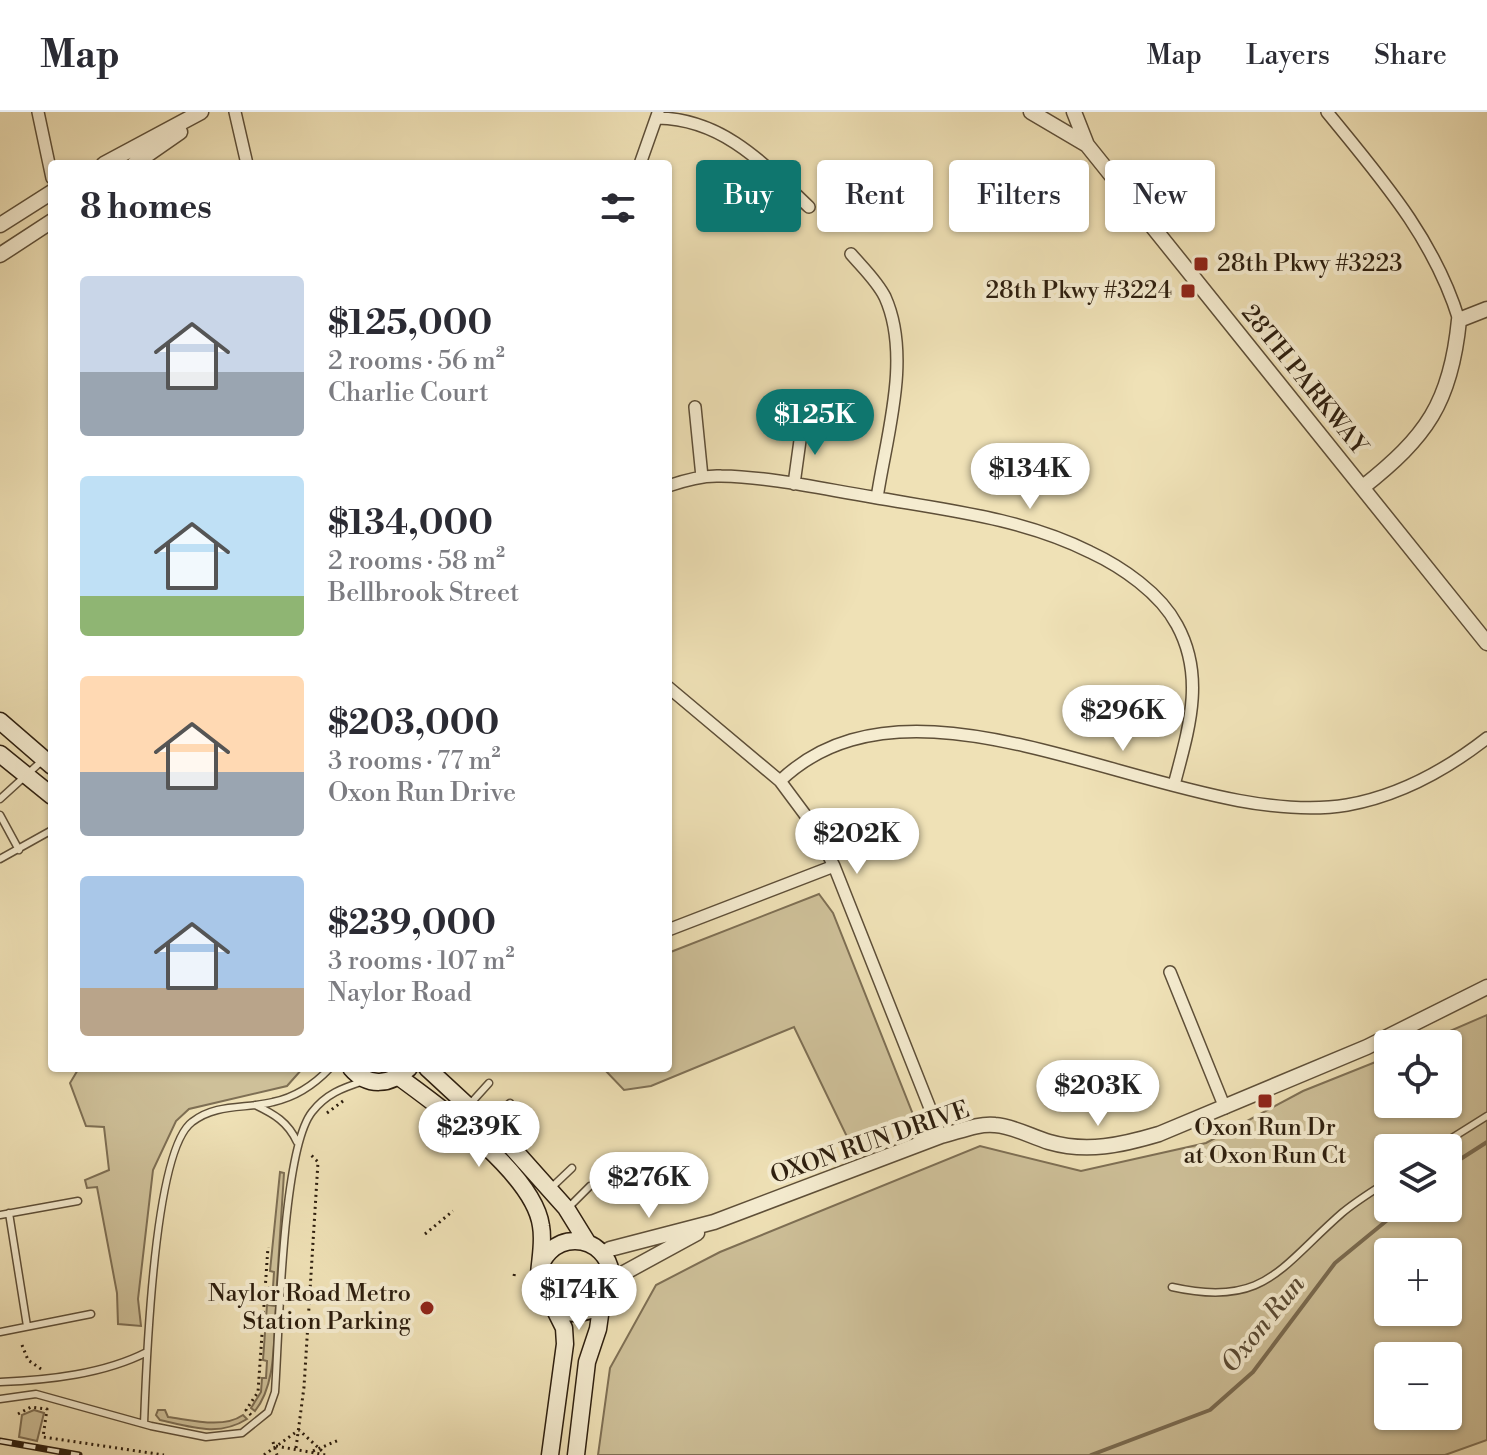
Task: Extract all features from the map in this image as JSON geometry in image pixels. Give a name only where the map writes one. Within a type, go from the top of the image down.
[{"type":"main road","points":[[0,721],[48,762]]},
{"type":"main road","points":[[0,754],[48,793]]},
{"type":"main road","points":[[356,1072],[367,1080],[389,1081],[404,1072],[509,1170],[531,1200],[541,1224],[539,1275],[544,1296],[552,1304],[564,1328],[565,1344],[550,1455]]},
{"type":"main road","points":[[431,1072],[466,1108],[486,1123],[566,1208],[587,1242],[603,1254],[611,1280],[602,1301],[587,1362],[576,1455]]},
{"type":"main road","points":[[539,1275],[554,1247],[576,1240],[587,1242]]},
{"type":"main road","points":[[552,1304],[572,1312],[593,1308],[602,1301]]},
{"type":"street","points":[[38,112],[48,160]]},
{"type":"street","points":[[111,160],[201,112]]},
{"type":"street","points":[[140,160],[208,112]]},
{"type":"street","points":[[235,112],[246,160]]},
{"type":"street","name":"28TH PARKWAY","points":[[1031,112],[1087,145]]},
{"type":"street","name":"28TH PARKWAY","points":[[1074,112],[1087,145],[1487,643]]},
{"type":"street","points":[[1327,112],[1392,192],[1429,246],[1459,320],[1452,367],[1430,421],[1403,455],[1363,487]]},
{"type":"street","points":[[641,160],[658,115],[694,121],[713,128],[746,150],[809,207]]},
{"type":"street","points":[[0,225],[48,195]]},
{"type":"street","points":[[0,255],[48,224]]},
{"type":"street","points":[[851,254],[885,298],[894,337],[895,381],[877,498]]},
{"type":"street","points":[[1459,320],[1487,309]]},
{"type":"street","points":[[695,407],[702,477]]},
{"type":"street","points":[[794,484],[802,426]]},
{"type":"street","points":[[672,485],[702,477],[794,484],[990,517],[1052,536],[1114,565],[1150,592],[1177,624],[1193,683],[1194,711],[1174,785]]},
{"type":"street","points":[[672,690],[780,781],[812,824],[834,866],[941,1136]]},
{"type":"street","points":[[780,781],[793,768],[839,745],[874,736],[973,736],[1014,743],[1174,785],[1279,807],[1345,805],[1399,791],[1429,776],[1487,738]]},
{"type":"street","points":[[672,928],[834,866]]},
{"type":"street","points":[[1170,972],[1225,1108]]},
{"type":"street","name":"OXON RUN DRIVE","points":[[603,1254],[610,1249],[714,1222],[941,1136],[996,1125],[1058,1144],[1099,1147],[1159,1134],[1379,1041],[1487,987]]},
{"type":"street","name":"OXON RUN DRIVE","points":[[611,1280],[714,1222]]},
{"type":"lane","points":[[0,799],[26,775],[48,762]]},
{"type":"lane","points":[[0,815],[19,850]]},
{"type":"lane","points":[[0,859],[48,832]]},
{"type":"lane","points":[[144,1424],[147,1352],[164,1190],[173,1148],[190,1123],[200,1117],[225,1108],[255,1105],[305,1090],[325,1072]]},
{"type":"lane","points":[[0,1399],[36,1394],[144,1424],[206,1437],[242,1433],[268,1412],[275,1392],[290,1181],[297,1142],[310,1114],[333,1091],[367,1080]]},
{"type":"lane","points":[[466,1108],[489,1083]]},
{"type":"lane","points":[[486,1123],[510,1103]]},
{"type":"lane","points":[[255,1105],[274,1114],[291,1129],[297,1142]]},
{"type":"lane","points":[[1458,1134],[1487,1116]]},
{"type":"lane","points":[[549,1190],[572,1168]]},
{"type":"lane","points":[[566,1208],[590,1186]]},
{"type":"lane","points":[[1172,1287],[1200,1293],[1250,1289],[1278,1275],[1344,1211],[1374,1191]]},
{"type":"lane","points":[[0,1215],[78,1201]]},
{"type":"lane","points":[[9,1213],[27,1326]]},
{"type":"lane","points":[[0,1332],[91,1314]]},
{"type":"lane","points":[[0,1382],[55,1377],[123,1364],[147,1352]]},
{"type":"path","points":[[324,1115],[344,1098]]},
{"type":"path","points":[[296,1448],[318,1162],[307,1152]]},
{"type":"path","points":[[425,1234],[453,1211]]},
{"type":"path","points":[[251,1415],[246,1410],[258,1392],[268,1247]]},
{"type":"path","points":[[22,1345],[28,1360],[55,1377]]},
{"type":"path","points":[[18,1414],[31,1407],[47,1409],[43,1437],[164,1455]]},
{"type":"path","points":[[264,1455],[275,1444],[299,1430]]},
{"type":"path","points":[[299,1430],[323,1452]]},
{"type":"path","points":[[275,1444],[312,1453],[323,1452],[339,1440]]},
{"type":"path","points":[[275,1444],[277,1455]]},
{"type":"shaded area","points":[[819,894],[833,913],[914,1117],[850,1143],[794,1027],[651,1086],[624,1090],[607,1072],[672,1072],[672,951]]},
{"type":"shaded area","points":[[1487,1015],[1487,1440],[1445,1455],[598,1455],[610,1368],[656,1285],[720,1252],[980,1146],[1081,1171],[1206,1143],[1303,1091],[1374,1063],[1374,1118],[1462,1118],[1462,1030],[1452,1030]]},
{"type":"shaded area","points":[[77,1072],[299,1072],[287,1086],[189,1109],[176,1121],[153,1170],[138,1299],[141,1326],[118,1324],[117,1293],[97,1187],[87,1188],[85,1180],[109,1170],[104,1127],[86,1126],[70,1083]]},
{"type":"shaded area","points":[[280,1172],[284,1173],[276,1298],[268,1297],[269,1287],[273,1287],[274,1272],[270,1271]]},
{"type":"shaded area","points":[[267,1305],[276,1306],[273,1360],[267,1387],[255,1411],[251,1408],[261,1392],[262,1378],[266,1378],[267,1361],[263,1360]]},
{"type":"shaded area","points":[[34,1410],[44,1413],[37,1441],[19,1437],[22,1415]]},
{"type":"shaded area","points":[[158,1410],[165,1410],[168,1417],[197,1421],[226,1422],[243,1415],[247,1419],[226,1428],[205,1429],[160,1420],[156,1415]]},
{"type":"waterway","name":"Oxon Run","points":[[1462,1158],[1487,1142]]},
{"type":"waterway","name":"Oxon Run","points":[[1091,1455],[1210,1410],[1253,1372],[1335,1263],[1385,1222]]},
{"type":"railway","points":[[0,1441],[79,1455]]},
{"type":"place","name":"28th Pkwy #3223","points":[[1201,264]]},
{"type":"place","name":"28th Pkwy #3224","points":[[1188,291]]},
{"type":"place","name":"Oxon Run Dr at Oxon Run Ct","points":[[1265,1101]]},
{"type":"place","name":"Naylor Road Metro Station Parking","points":[[427,1308]]}]
